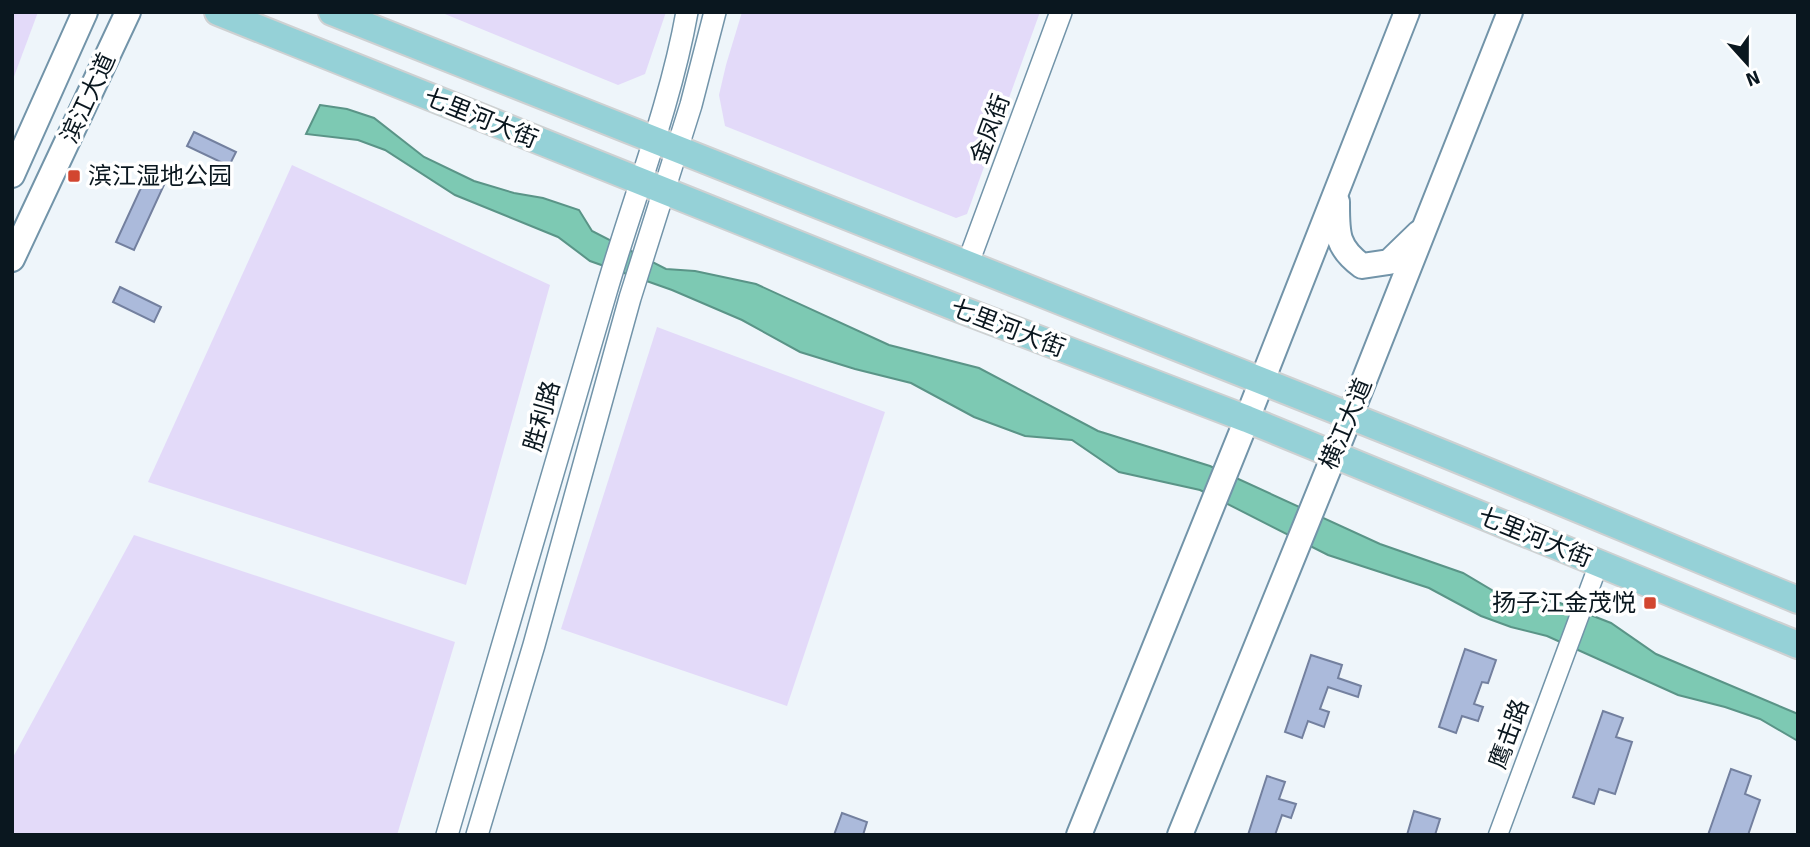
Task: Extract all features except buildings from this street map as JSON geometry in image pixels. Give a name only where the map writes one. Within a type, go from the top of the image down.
[{"type":"main road","name":"滨江大道","points":[[12,175],[85,12]]},
{"type":"main road","name":"滨江大道","points":[[12,259],[128,12]]},
{"type":"main road","name":"七里河大街","points":[[218,12],[249,19],[651,186],[952,306],[1247,419],[1798,645]]},
{"type":"main road","name":"七里河大街","points":[[332,12],[836,215],[968,263],[1350,416],[1798,600]]},
{"type":"main road","name":"横江大道","points":[[1180,835],[1510,12]]},
{"type":"main road","points":[[1079,835],[1234,452],[1403,13]]},
{"type":"main road","points":[[71,47],[87,41],[96,43],[103,51],[104,63]]},
{"type":"main road","points":[[1336,191],[1338,234],[1348,256],[1362,266],[1388,262],[1424,229]]},
{"type":"street","name":"胜利路","points":[[447,835],[628,218],[651,186],[665,146],[687,12]]},
{"type":"street","points":[[687,12],[691,21],[696,24],[704,24],[714,16]]},
{"type":"street","name":"金凤街","points":[[968,263],[1061,12]]},
{"type":"street","points":[[665,146],[714,16]]},
{"type":"street","points":[[477,835],[534,645],[653,224],[651,186]]},
{"type":"street","name":"鹰击路","points":[[1498,835],[1599,563]]},
{"type":"shaded area","points":[[12,12],[38,12],[12,82]]},
{"type":"shaded area","points":[[440,12],[666,12],[645,74],[618,85]]},
{"type":"shaded area","points":[[742,12],[1040,12],[967,214],[956,218],[725,126],[719,95]]},
{"type":"shaded area","points":[[320,105],[347,109],[374,118],[424,157],[474,181],[579,210],[592,231],[666,269],[695,271],[756,284],[889,345],[979,368],[1098,431],[1210,466],[1380,544],[1463,573],[1502,596],[1532,597],[1560,603],[1611,623],[1656,654],[1798,714],[1798,741],[1760,719],[1678,695],[1547,636],[1481,616],[1429,588],[1328,555],[1200,490],[1119,472],[1072,440],[1025,436],[974,417],[911,383],[800,352],[742,320],[672,290],[590,261],[558,237],[455,195],[385,150],[358,140],[306,134]]},
{"type":"shaded area","points":[[292,165],[550,285],[466,585],[148,482]]},
{"type":"shaded area","points":[[657,327],[885,412],[787,706],[561,629]]},
{"type":"shaded area","points":[[134,535],[455,642],[397,835],[12,835],[12,759]]},
{"type":"place","name":"滨江湿地公园","points":[[74,176]]},
{"type":"place","name":"扬子江金茂悦","points":[[1650,603]]}]
